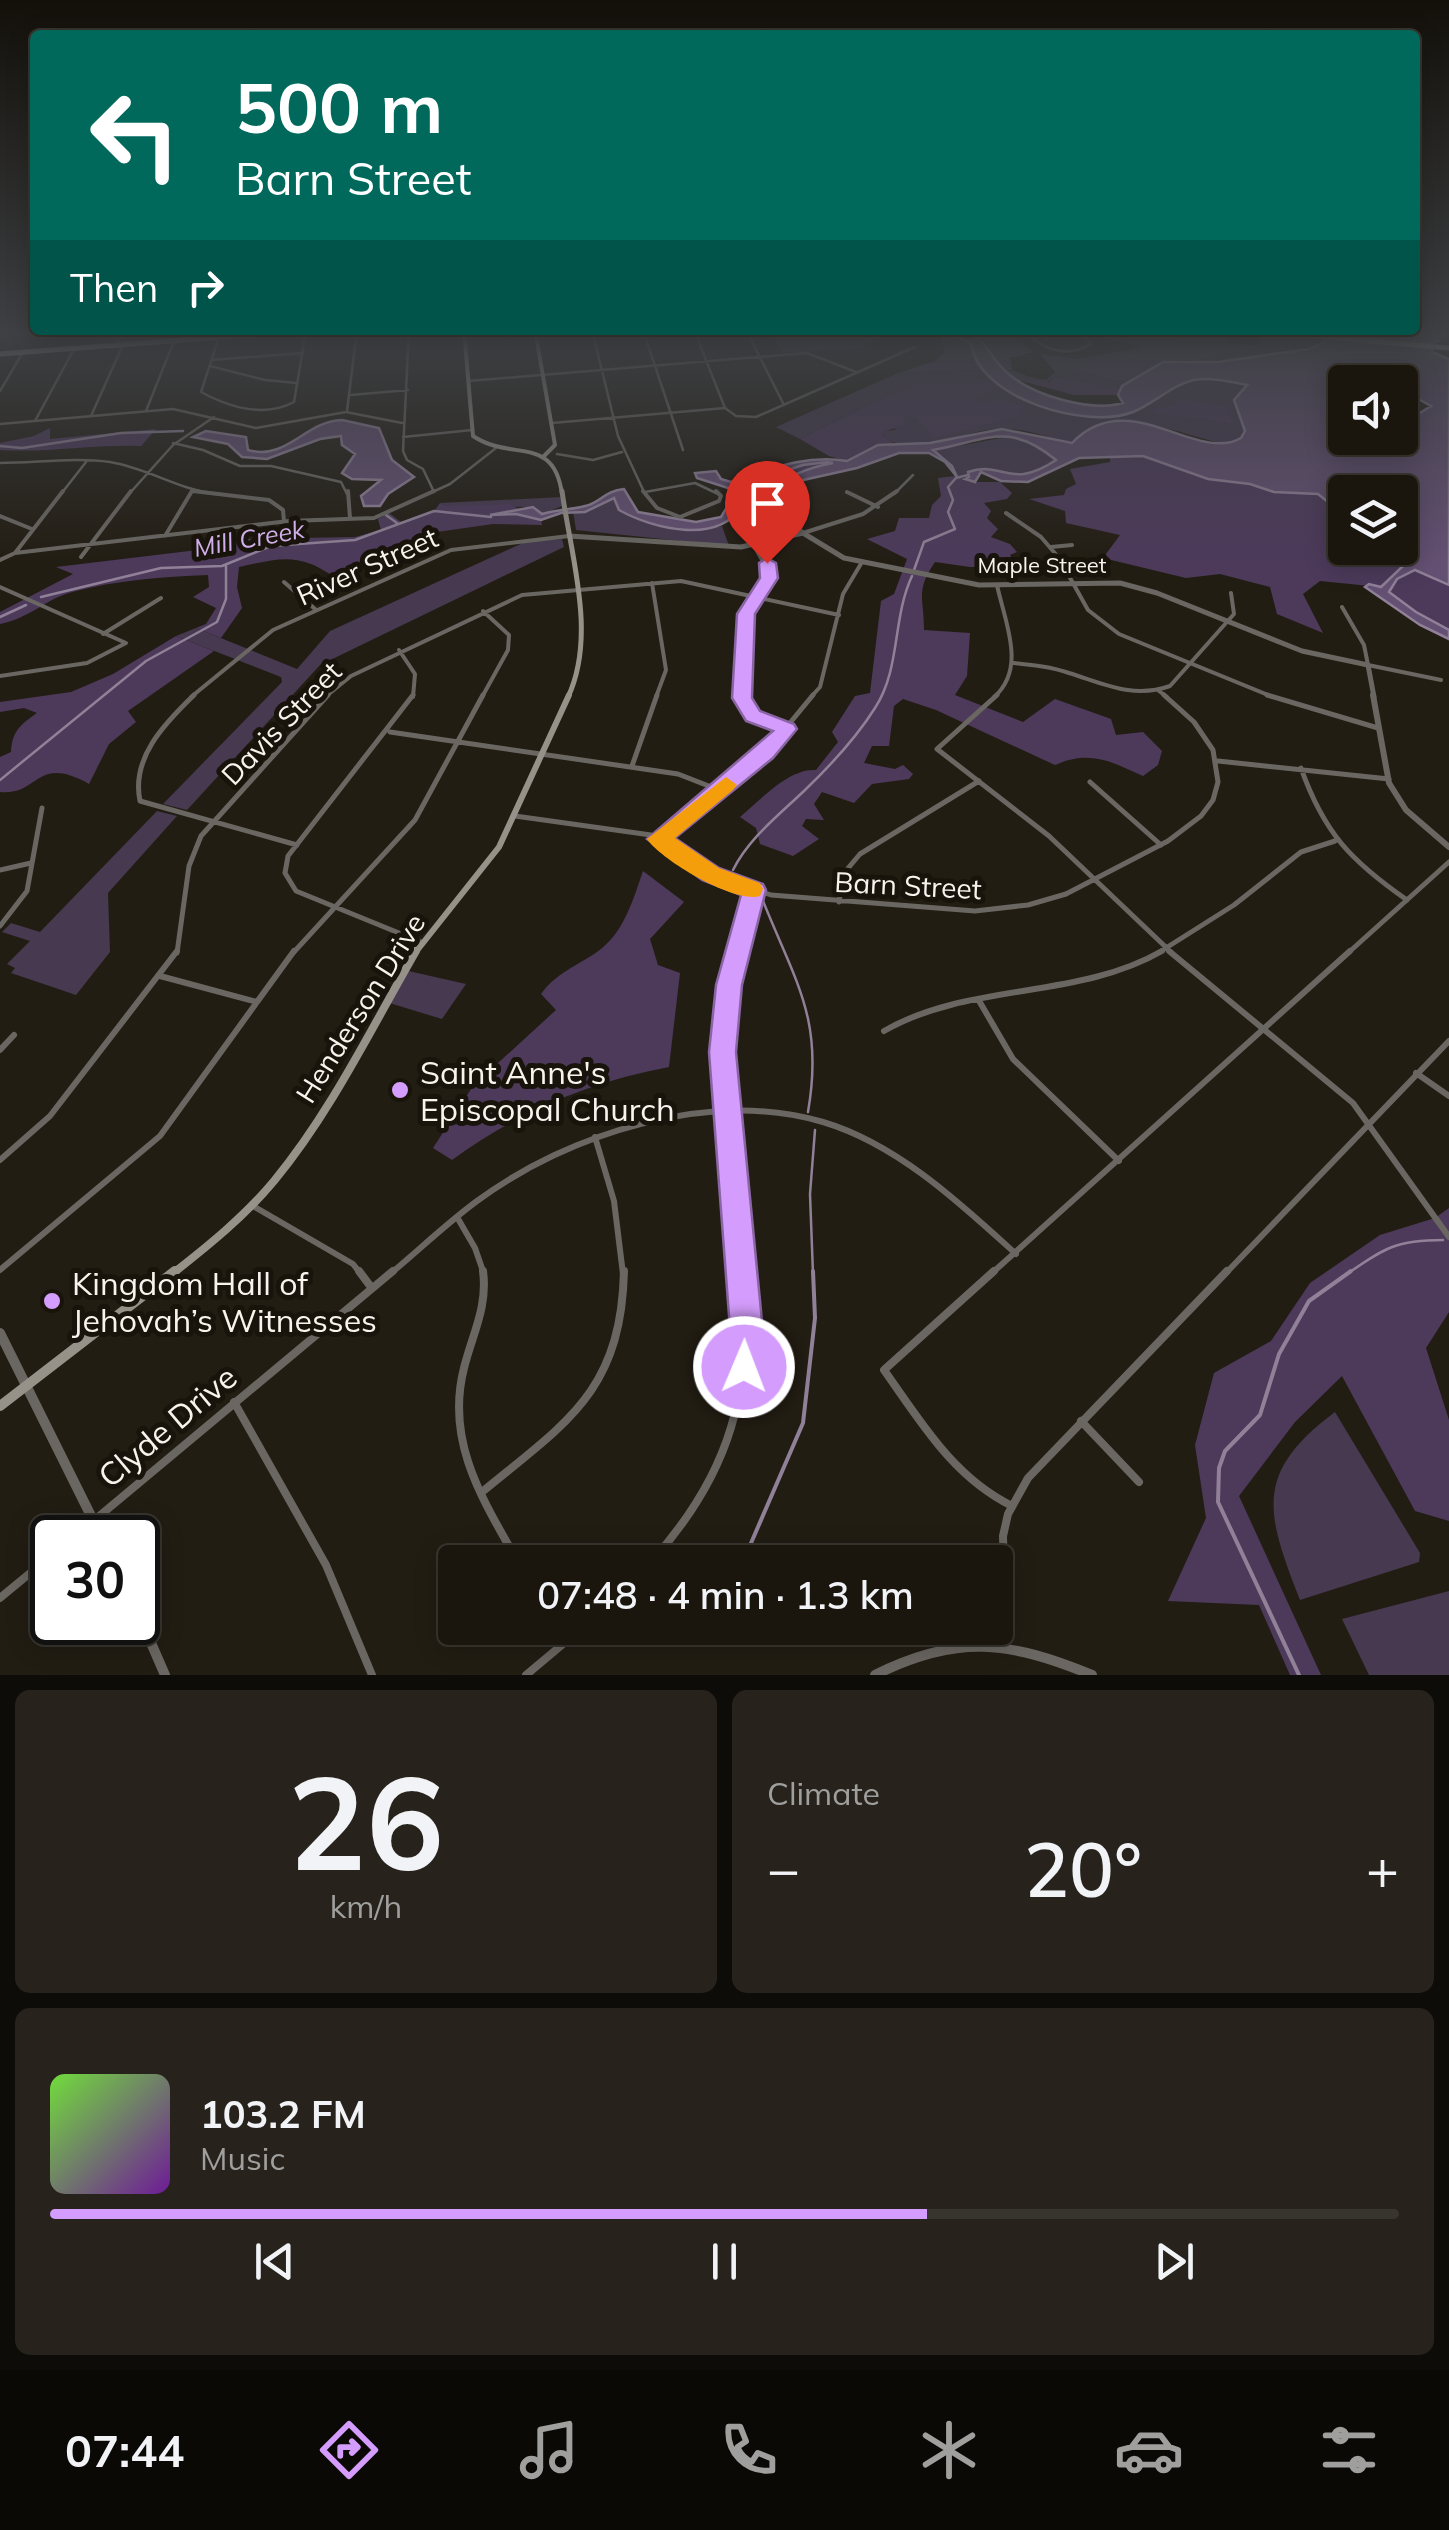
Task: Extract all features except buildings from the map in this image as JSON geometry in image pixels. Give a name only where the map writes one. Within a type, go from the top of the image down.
[{"type":"main road","points":[[470,408],[472,430],[479,441],[544,456],[560,470]]},
{"type":"main road","name":"Henderson Drive","points":[[0,1406],[216,1240],[253,1206],[317,1121],[421,942],[494,855],[580,670],[583,647],[549,408]]},
{"type":"main road","points":[[544,456],[556,446]]},
{"type":"street","points":[[35,420],[41,408]]},
{"type":"street","points":[[91,416],[94,408]]},
{"type":"street","points":[[252,408],[281,408]]},
{"type":"street","points":[[407,408],[402,423],[405,458],[423,469],[434,492]]},
{"type":"street","points":[[612,408],[623,451],[651,504],[676,517],[703,509],[721,496],[710,486],[690,482],[646,492]]},
{"type":"street","points":[[668,408],[683,450]]},
{"type":"street","points":[[552,423],[723,408]]},
{"type":"street","points":[[725,408],[745,418],[774,408]]},
{"type":"street","points":[[0,424],[185,410],[256,428],[346,412],[402,423]]},
{"type":"street","points":[[81,557],[144,470],[173,443],[214,417]]},
{"type":"street","points":[[404,437],[472,430]]},
{"type":"street","points":[[173,443],[203,450],[240,466],[270,466],[342,482],[348,489],[346,506],[350,518]]},
{"type":"street","points":[[0,560],[15,553],[284,522],[374,518],[457,480],[496,448]]},
{"type":"street","points":[[557,454],[593,460],[623,451]]},
{"type":"street","points":[[15,553],[86,462]]},
{"type":"street","points":[[0,463],[108,462],[144,470],[192,491],[269,500],[283,510],[284,522]]},
{"type":"street","name":"River Street","points":[[298,845],[140,801],[134,792],[140,758],[160,731],[252,643],[450,550],[569,536],[717,547],[753,544],[835,526],[878,507],[914,475]]},
{"type":"street","points":[[164,536],[192,491]]},
{"type":"street","points":[[846,492],[878,507]]},
{"type":"street","name":"Maple Street","points":[[774,498],[802,532],[831,553],[862,562],[950,581],[998,585],[1103,581],[1140,587],[1302,651],[1441,680]]},
{"type":"street","points":[[1006,514],[1050,548],[1088,610],[1101,623],[1190,664],[1310,711],[1381,728]]},
{"type":"street","points":[[0,516],[32,529]]},
{"type":"street","points":[[753,544],[769,572],[746,614],[742,698],[753,716],[787,729]]},
{"type":"street","points":[[1050,548],[1072,544]]},
{"type":"street","points":[[659,839],[766,752],[825,678],[842,594],[862,562]]},
{"type":"street","points":[[284,582],[317,610]]},
{"type":"street","name":"Davis Street","points":[[0,1160],[50,1116],[176,955],[185,928],[188,858],[214,822],[334,688],[362,669],[522,595],[687,582],[839,615]]},
{"type":"street","points":[[632,766],[666,670],[652,583]]},
{"type":"street","points":[[998,585],[1014,663],[1009,684],[936,749],[1094,879],[1200,980],[1331,1083],[1369,1123],[1449,1237]]},
{"type":"street","points":[[0,587],[126,643],[87,664],[0,676]]},
{"type":"street","points":[[1014,663],[1064,672],[1125,693],[1159,690],[1170,686],[1228,622],[1235,608],[1231,593]]},
{"type":"street","points":[[102,634],[160,598]]},
{"type":"street","points":[[1342,607],[1364,645],[1388,779],[1406,810],[1449,847]]},
{"type":"street","points":[[0,1270],[160,1136],[331,905],[415,820],[508,650],[509,635],[483,610]]},
{"type":"street","points":[[399,650],[410,660],[418,683],[412,702],[286,863],[288,881],[296,890],[421,942]]},
{"type":"street","points":[[1159,690],[1206,735],[1217,761],[1388,779]]},
{"type":"street","points":[[390,732],[632,766],[697,779],[719,790]]},
{"type":"street","name":"Barn Street","points":[[515,816],[659,839],[711,874],[754,890],[838,902],[975,911],[1006,909],[1061,896],[1161,845],[1198,820],[1217,786],[1217,761]]},
{"type":"street","points":[[1300,768],[1315,812],[1335,842],[1360,867],[1407,900]]},
{"type":"street","points":[[838,902],[844,872],[860,854],[979,781]]},
{"type":"street","points":[[1090,782],[1161,845]]},
{"type":"street","points":[[0,926],[27,891],[42,808]]},
{"type":"street","points":[[884,1032],[905,1019],[978,998],[1077,982],[1125,967],[1234,905],[1300,852],[1335,842]]},
{"type":"street","points":[[0,870],[33,862]]},
{"type":"street","points":[[1012,1506],[990,1497],[953,1462],[884,1370],[1449,862]]},
{"type":"street","points":[[668,1545],[702,1494],[723,1452],[741,1391],[747,1342],[722,1052],[724,1014],[754,890]]},
{"type":"street","points":[[160,976],[257,1002]]},
{"type":"street","points":[[978,998],[1013,1059],[1119,1162]]},
{"type":"street","points":[[0,1050],[14,1035]]},
{"type":"street","points":[[1006,1648],[1003,1536],[1012,1506],[1028,1478],[1449,1041]]},
{"type":"street","points":[[1416,1073],[1449,1096]]},
{"type":"street","name":"Clyde Drive","points":[[100,1515],[502,1182],[595,1138],[633,1126],[728,1114],[797,1118],[851,1134],[904,1165],[982,1222],[1016,1254]]},
{"type":"street","points":[[482,1492],[588,1397],[606,1367],[616,1337],[622,1312],[624,1260],[614,1186],[595,1138]]},
{"type":"street","points":[[253,1206],[353,1264],[371,1287]]},
{"type":"street","points":[[457,1217],[478,1247],[487,1280],[480,1324],[459,1388],[457,1416],[462,1449],[509,1545]]},
{"type":"street","points":[[0,1333],[91,1515]]},
{"type":"street","points":[[234,1402],[326,1565],[372,1675]]},
{"type":"street","points":[[1082,1421],[1139,1482]]},
{"type":"street","points":[[0,1598],[30,1573]]},
{"type":"street","points":[[875,1675],[914,1654],[963,1643],[1038,1652],[1092,1675]]},
{"type":"street","points":[[152,1645],[165,1675]]},
{"type":"street","points":[[526,1675],[562,1645]]},
{"type":"shaded area","points":[[819,408],[862,408],[800,439],[776,427]]},
{"type":"shaded area","points":[[862,408],[1024,408],[1019,411],[1021,415],[933,438],[917,417],[905,416],[903,426],[886,431],[883,436],[895,444],[868,449],[847,461],[829,456],[800,439]]},
{"type":"shaded area","points":[[902,408],[1049,408],[1095,417],[1140,408],[1237,408],[1245,431],[1241,438],[1224,444],[1124,422],[1105,424],[1072,443],[1025,431],[993,429],[913,445],[883,437],[886,431],[895,430]]},
{"type":"shaded area","points":[[1048,408],[1140,408],[1113,417],[1089,417]]},
{"type":"shaded area","points":[[1227,408],[1233,423],[1155,413],[1154,409]]},
{"type":"shaded area","points":[[1237,408],[1328,408],[1328,455],[1418,455],[1418,414],[1428,408],[1449,408],[1449,585],[1415,570],[1397,579],[1389,592],[1449,630],[1449,639],[1420,625],[1365,587],[1381,587],[1401,565],[1418,565],[1418,475],[1328,475],[1328,502],[1318,494],[1274,492],[1250,484],[1208,479],[1143,456],[1079,458],[1028,482],[1001,481],[981,472],[975,482],[965,479],[968,472],[980,469],[1027,473],[1056,460],[1024,441],[997,437],[933,450],[952,466],[957,477],[945,462],[929,453],[899,453],[857,468],[790,483],[757,504],[742,506],[717,526],[702,529],[684,530],[649,523],[619,510],[614,498],[585,512],[561,513],[541,520],[516,514],[490,515],[533,507],[542,514],[580,507],[624,489],[638,512],[696,522],[721,517],[733,497],[728,488],[697,478],[695,473],[716,471],[721,479],[731,482],[803,461],[847,461],[878,445],[930,443],[1002,429],[1072,443],[1094,427],[1116,421],[1138,422],[1204,441],[1223,443],[1241,438],[1245,431]],"holes":[[[833,463],[812,468],[754,502],[743,501],[741,486],[803,465]]]},
{"type":"shaded area","points":[[342,420],[379,428],[392,460],[414,477],[388,494],[380,506],[364,506],[361,496],[381,480],[352,479],[342,473],[355,454],[342,445],[341,436],[320,439],[267,459],[242,457],[228,444],[193,437],[206,431],[246,437],[248,450],[262,452]]},
{"type":"shaded area","points":[[50,428],[50,439],[156,429],[141,446],[0,450],[0,443],[34,436]]},
{"type":"shaded area","points":[[1011,436],[1032,441],[1056,460],[1033,472],[981,471],[957,477],[952,466],[932,451]]},
{"type":"shaded area","points":[[1110,457],[1149,457],[1208,479],[1250,484],[1274,492],[1318,494],[1328,504],[1328,565],[1403,566],[1380,587],[1320,581],[1303,594],[1323,633],[1277,614],[1270,587],[1220,574],[1186,578],[1103,558],[1120,535],[1066,523],[1065,511],[1029,499],[1064,495],[1066,489],[1076,484],[1070,469],[1110,462]]},
{"type":"shaded area","points":[[835,464],[801,473],[754,502],[743,502],[740,486],[803,465]]},
{"type":"shaded area","points":[[955,476],[975,482],[1000,482],[1012,493],[1007,499],[984,503],[991,511],[987,518],[998,529],[991,537],[1010,544],[1017,552],[1010,555],[1017,566],[970,567],[935,562],[925,580],[924,630],[970,633],[967,676],[955,695],[1023,722],[1055,699],[1111,719],[1116,735],[1143,732],[1162,751],[1158,765],[1143,776],[1090,758],[1055,765],[936,710],[903,699],[894,706],[889,746],[872,746],[864,763],[895,769],[903,765],[913,774],[909,779],[872,784],[854,803],[822,792],[814,804],[824,820],[806,819],[802,826],[819,839],[793,856],[760,844],[756,828],[740,817],[785,780],[816,770],[838,742],[832,732],[855,696],[870,693],[881,601],[894,594],[907,559],[867,539],[895,531],[899,518],[929,518],[932,505],[941,496],[938,478]]},
{"type":"shaded area","points":[[563,497],[562,506],[542,514],[533,507],[440,503]]},
{"type":"shaded area","points":[[616,498],[635,518],[690,529],[722,526],[729,546],[576,530],[573,511],[585,512]]},
{"type":"shaded area","points":[[440,503],[509,504],[541,520],[542,525],[493,524],[437,532],[334,577],[299,560],[239,567],[237,587],[242,608],[221,638],[196,628],[206,624],[216,608],[193,597],[209,587],[208,575],[89,588],[63,595],[0,624],[0,612],[73,574],[56,567],[206,549],[208,558],[232,554],[238,539],[355,537],[381,530],[378,519],[389,513],[401,522],[435,510]]},
{"type":"shaded area","points":[[562,539],[564,547],[320,665],[187,810],[163,804],[282,682],[281,677],[176,636],[196,628],[297,669],[330,631],[525,542]]},
{"type":"shaded area","points":[[1414,570],[1449,585],[1449,630],[1389,592],[1397,579]]},
{"type":"shaded area","points":[[176,636],[214,651],[128,711],[136,722],[109,744],[89,784],[58,773],[13,792],[0,792],[0,757],[11,752],[18,729],[37,713],[24,708],[0,712],[0,702],[71,692],[113,674]]},
{"type":"shaded area","points":[[157,811],[177,816],[108,893],[110,952],[76,995],[11,973],[15,968],[7,964],[30,941],[2,932],[11,923],[40,932]]},
{"type":"shaded area","points":[[643,871],[684,902],[650,939],[658,965],[680,973],[669,1067],[610,1081],[555,1101],[502,1127],[452,1160],[433,1148],[473,1086],[556,1010],[541,994],[614,935]]},
{"type":"shaded area","points":[[404,970],[466,984],[442,1019],[386,1002]]},
{"type":"shaded area","points":[[1449,1208],[1449,1312],[1426,1348],[1449,1420],[1449,1521],[1415,1511],[1342,1376],[1295,1422],[1239,1496],[1321,1675],[1290,1675],[1259,1605],[1168,1601],[1206,1518],[1195,1445],[1214,1373],[1271,1341],[1310,1283],[1380,1235],[1435,1218]]},
{"type":"shaded area","points":[[1335,1412],[1420,1553],[1419,1562],[1300,1600],[1280,1543],[1274,1496],[1290,1455]]},
{"type":"shaded area","points":[[1449,1591],[1449,1675],[1369,1675],[1342,1619]]},
{"type":"waterway","points":[[0,446],[22,448],[121,433],[183,431]]},
{"type":"waterway","points":[[914,570],[924,542],[955,529],[948,512],[953,500],[948,487],[956,478],[968,475]]},
{"type":"waterway","name":"Mill Creek","points":[[747,503],[765,491]]},
{"type":"waterway","name":"Mill Creek","points":[[41,597],[161,568],[222,566],[271,546],[355,540],[434,511],[491,517]]},
{"type":"waterway","points":[[386,515],[397,523]]},
{"type":"waterway","points":[[0,780],[146,661],[217,622],[226,599],[226,566]]},
{"type":"waterway","points":[[733,870],[756,837],[833,761],[875,708],[889,677],[901,609],[912,576]]},
{"type":"waterway","name":"Mill Creek","points":[[0,617],[26,605]]},
{"type":"waterway","points":[[763,901],[796,980],[809,1026],[812,1080],[808,1112]]},
{"type":"waterway","points":[[813,1274],[810,1194],[815,1130]]},
{"type":"waterway","points":[[1347,1274],[1392,1247],[1443,1240]]},
{"type":"waterway","points":[[750,1545],[803,1423],[815,1318],[813,1271]]},
{"type":"waterway","points":[[1299,1675],[1218,1502],[1219,1468],[1225,1451],[1260,1415],[1279,1354],[1309,1301],[1351,1271]]},
{"type":"slow traffic","points":[[726,785],[659,839],[711,874],[751,889]]},
{"type":"place","name":"Saint Anne's Episcopal Church","points":[[400,1090]]},
{"type":"place","name":"Kingdom Hall of Jehovah’s Witnesses","points":[[52,1301]]},
{"type":"route","points":[[744,1367],[747,1342],[722,1052],[729,985],[754,890],[711,874],[659,839],[766,752],[787,729],[753,716],[742,698],[746,614],[769,578],[767,563]]}]
